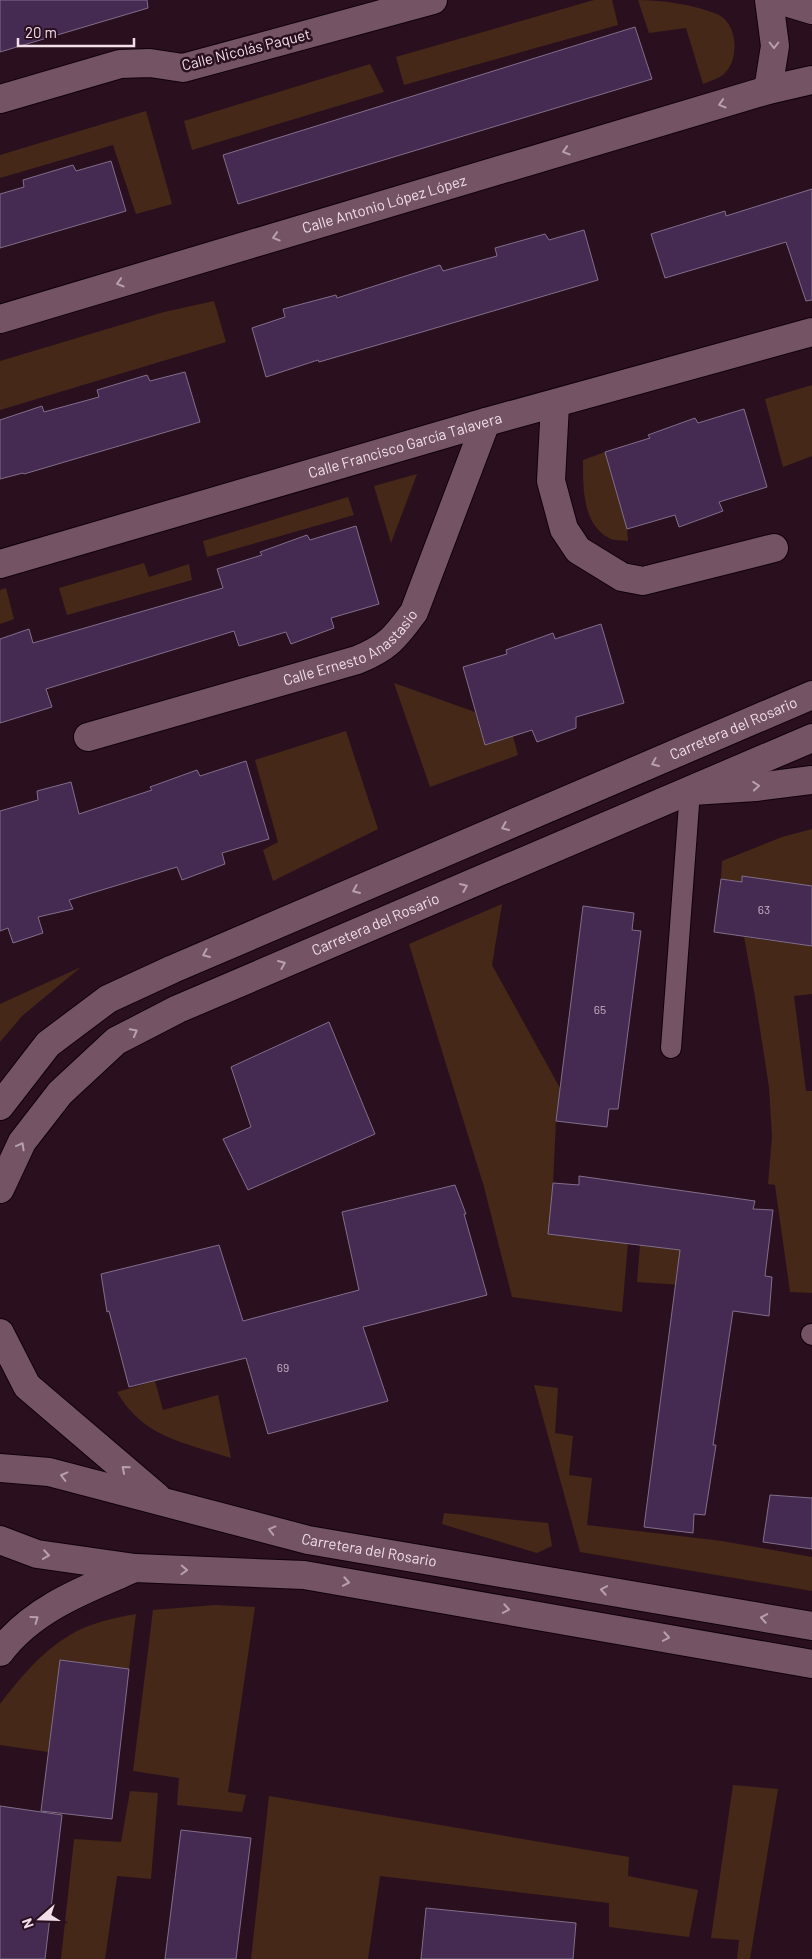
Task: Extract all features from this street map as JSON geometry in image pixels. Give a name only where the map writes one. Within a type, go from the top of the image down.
[{"type":"main road","name":"Calle Nicolás Paquet","points":[[0,99],[120,64],[150,63],[183,68],[433,0]]},
{"type":"main road","points":[[768,90],[775,46],[769,0]]},
{"type":"main road","points":[[779,0],[812,10]]},
{"type":"main road","name":"Calle Antonio López López","points":[[0,319],[768,90],[812,80]]},
{"type":"main road","name":"Calle Francisco García Talavera","points":[[0,564],[486,422],[812,332]]},
{"type":"main road","points":[[555,404],[551,481],[564,530],[578,550],[622,577],[642,581],[774,548]]},
{"type":"main road","name":"Calle Ernesto Anastasio","points":[[88,737],[357,660],[378,651],[397,636],[414,612],[486,422]]},
{"type":"main road","name":"Carretera del Rosario","points":[[0,1106],[48,1044],[108,999],[173,969],[812,695]]},
{"type":"main road","name":"Carretera del Rosario","points":[[0,1190],[22,1142],[60,1093],[116,1041],[178,1009],[812,738]]},
{"type":"main road","points":[[690,791],[756,787],[812,780]]},
{"type":"main road","name":"Carretera del Rosario","points":[[0,1333],[27,1386],[162,1501],[308,1540],[812,1626]]},
{"type":"main road","points":[[0,1468],[49,1472],[162,1501]]},
{"type":"main road","points":[[0,1540],[37,1554],[136,1568],[304,1575],[687,1640],[812,1664]]},
{"type":"main road","points":[[0,1652],[12,1636],[61,1600],[136,1568]]},
{"type":"lane","points":[[672,1048],[690,791]]},
{"type":"shaded area","points":[[594,0],[612,0],[618,25],[404,85],[396,57]]},
{"type":"shaded area","points":[[638,0],[668,2],[688,6],[717,14],[724,19],[733,33],[734,42],[733,60],[729,68],[722,76],[703,84],[686,28],[649,33]]},
{"type":"shaded area","points":[[370,64],[384,92],[192,150],[184,121]]},
{"type":"shaded area","points":[[146,111],[172,204],[136,214],[113,145],[0,178],[0,155]]},
{"type":"shaded area","points":[[214,301],[226,342],[0,410],[0,361],[164,312]]},
{"type":"shaded area","points":[[812,385],[812,456],[783,467],[765,399]]},
{"type":"shaded area","points":[[605,452],[627,529],[628,541],[611,539],[600,532],[589,514],[586,504],[583,460]]},
{"type":"shaded area","points":[[417,474],[391,543],[374,486]]},
{"type":"shaded area","points":[[348,497],[354,515],[207,557],[203,541]]},
{"type":"shaded area","points":[[144,563],[149,577],[189,564],[192,580],[67,615],[59,588]]},
{"type":"shaded area","points":[[6,588],[14,619],[0,624],[0,590]]},
{"type":"shaded area","points":[[394,683],[475,712],[485,745],[513,736],[518,755],[430,787]]},
{"type":"shaded area","points":[[346,731],[378,829],[273,881],[263,850],[278,842],[255,760]]},
{"type":"shaded area","points":[[812,829],[812,891],[721,879],[722,861],[782,837]]},
{"type":"shaded area","points":[[502,904],[492,965],[560,1088],[548,1234],[628,1243],[622,1312],[512,1297],[484,1187],[409,944]]},
{"type":"shaded area","points":[[744,937],[812,946],[812,994],[794,996],[806,1091],[812,1091],[812,1293],[790,1292],[775,1185],[768,1184],[772,1137],[769,1087]]},
{"type":"shaded area","points":[[81,967],[22,1016],[0,1042],[0,1004]]},
{"type":"shaded area","points":[[640,1245],[744,1258],[741,1289],[637,1282]]},
{"type":"shaded area","points":[[155,1381],[163,1410],[218,1395],[231,1458],[181,1442],[152,1429],[139,1419],[117,1392]]},
{"type":"shaded area","points":[[534,1385],[558,1388],[555,1433],[573,1436],[569,1475],[592,1478],[587,1525],[722,1541],[812,1557],[812,1591],[580,1552]]},
{"type":"shaded area","points":[[444,1513],[548,1523],[552,1546],[537,1553],[442,1524]]},
{"type":"shaded area","points":[[215,1605],[255,1607],[228,1792],[246,1795],[242,1812],[177,1805],[179,1778],[133,1771],[153,1610]]},
{"type":"shaded area","points":[[136,1614],[129,1669],[60,1660],[48,1752],[0,1745],[0,1704],[40,1657],[59,1642],[85,1627],[110,1619]]},
{"type":"shaded area","points":[[733,1785],[778,1789],[750,1959],[737,1959],[739,1940],[711,1938]]},
{"type":"shaded area","points":[[130,1791],[158,1793],[151,1879],[117,1876],[105,1959],[61,1959],[74,1839],[121,1842]]},
{"type":"shaded area","points":[[269,1796],[629,1857],[628,1876],[698,1890],[689,1937],[609,1927],[609,1903],[380,1876],[368,1959],[251,1959]]},
{"type":"building","points":[[0,0],[147,0],[148,8],[0,52]]},
{"type":"building","points":[[635,27],[652,79],[238,204],[223,155]]},
{"type":"building","points":[[111,161],[126,211],[0,248],[0,194],[24,187],[23,180],[73,165],[76,171]]},
{"type":"building","points":[[812,189],[812,300],[806,301],[786,242],[665,278],[651,234],[725,211],[726,216]]},
{"type":"building","points":[[584,230],[598,280],[319,362],[318,360],[266,377],[252,328],[285,317],[283,309],[336,295],[337,298],[440,265],[443,271],[497,256],[495,248],[545,234],[549,240]]},
{"type":"building","points":[[185,372],[200,422],[24,474],[0,479],[0,420],[42,406],[44,412],[99,397],[97,390],[147,375],[150,381]]},
{"type":"building","points":[[744,409],[767,487],[719,502],[723,511],[679,527],[675,515],[627,529],[605,452],[650,438],[648,435],[695,418],[698,423]]},
{"type":"building","points":[[356,526],[379,604],[331,618],[334,628],[291,644],[286,632],[239,646],[234,631],[46,689],[52,707],[0,723],[0,639],[29,629],[33,643],[223,588],[217,569],[262,555],[260,552],[307,535],[310,540]]},
{"type":"building","points":[[601,624],[624,703],[576,717],[576,728],[537,742],[532,730],[485,745],[463,667],[507,654],[506,650],[553,633],[555,639]]},
{"type":"building","points":[[246,761],[269,839],[222,853],[225,864],[182,880],[177,867],[69,900],[73,909],[38,917],[43,933],[13,943],[8,928],[0,931],[0,811],[38,800],[37,791],[71,782],[79,814],[152,790],[150,787],[197,770],[200,776]]},
{"type":"building","points":[[742,876],[812,886],[812,946],[714,932],[721,879],[742,882]]},
{"type":"building","points":[[583,906],[634,913],[632,930],[641,931],[618,1109],[609,1109],[607,1127],[556,1121]]},
{"type":"building","points":[[329,1022],[375,1134],[248,1190],[223,1139],[251,1127],[231,1067]]},
{"type":"building","points":[[579,1176],[755,1201],[753,1209],[773,1210],[765,1276],[772,1277],[769,1316],[733,1311],[713,1445],[716,1445],[705,1515],[694,1514],[693,1533],[644,1527],[680,1250],[548,1234],[553,1183],[579,1185]]},
{"type":"building","points":[[455,1185],[466,1214],[464,1214],[487,1295],[363,1327],[388,1401],[268,1434],[246,1358],[129,1387],[109,1311],[107,1312],[101,1274],[219,1245],[243,1321],[359,1290],[342,1212]]},
{"type":"building","points":[[770,1495],[812,1498],[812,1549],[763,1542]]},
{"type":"building","points":[[60,1660],[129,1669],[112,1819],[41,1811]]},
{"type":"building","points":[[0,1806],[62,1815],[45,1959],[0,1959]]},
{"type":"building","points":[[181,1830],[251,1838],[236,1959],[165,1959]]},
{"type":"building","points":[[426,1908],[576,1923],[573,1959],[421,1959]]}]
